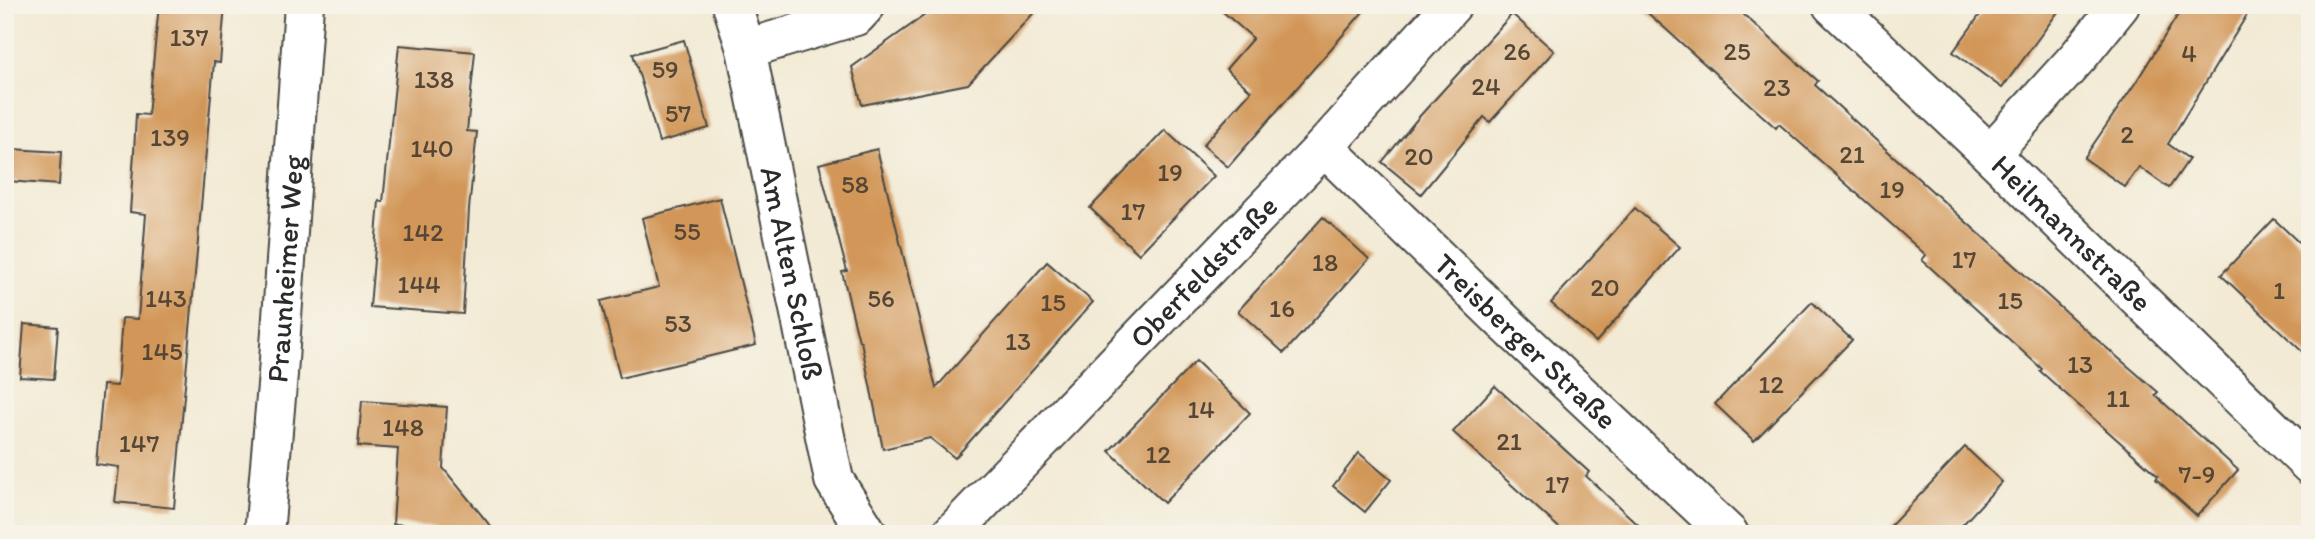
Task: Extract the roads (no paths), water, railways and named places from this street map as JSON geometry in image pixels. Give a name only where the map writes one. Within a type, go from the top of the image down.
[{"type":"street","name":"Praunheimer Weg","points":[[264,534],[304,5]]},
{"type":"street","name":"Am Alten Schloß","points":[[732,5],[746,49],[834,480],[868,534]]},
{"type":"street","points":[[746,49],[856,16],[866,5]]},
{"type":"street","name":"Oberfeldstraße","points":[[951,534],[1324,147],[1452,5]]},
{"type":"street","name":"Heilmannstraße","points":[[1832,5],[1990,154],[2310,465]]},
{"type":"street","points":[[1990,154],[2078,57],[2120,5]]},
{"type":"street","name":"Treisberger Straße","points":[[1324,147],[1504,323],[1729,534]]}]
